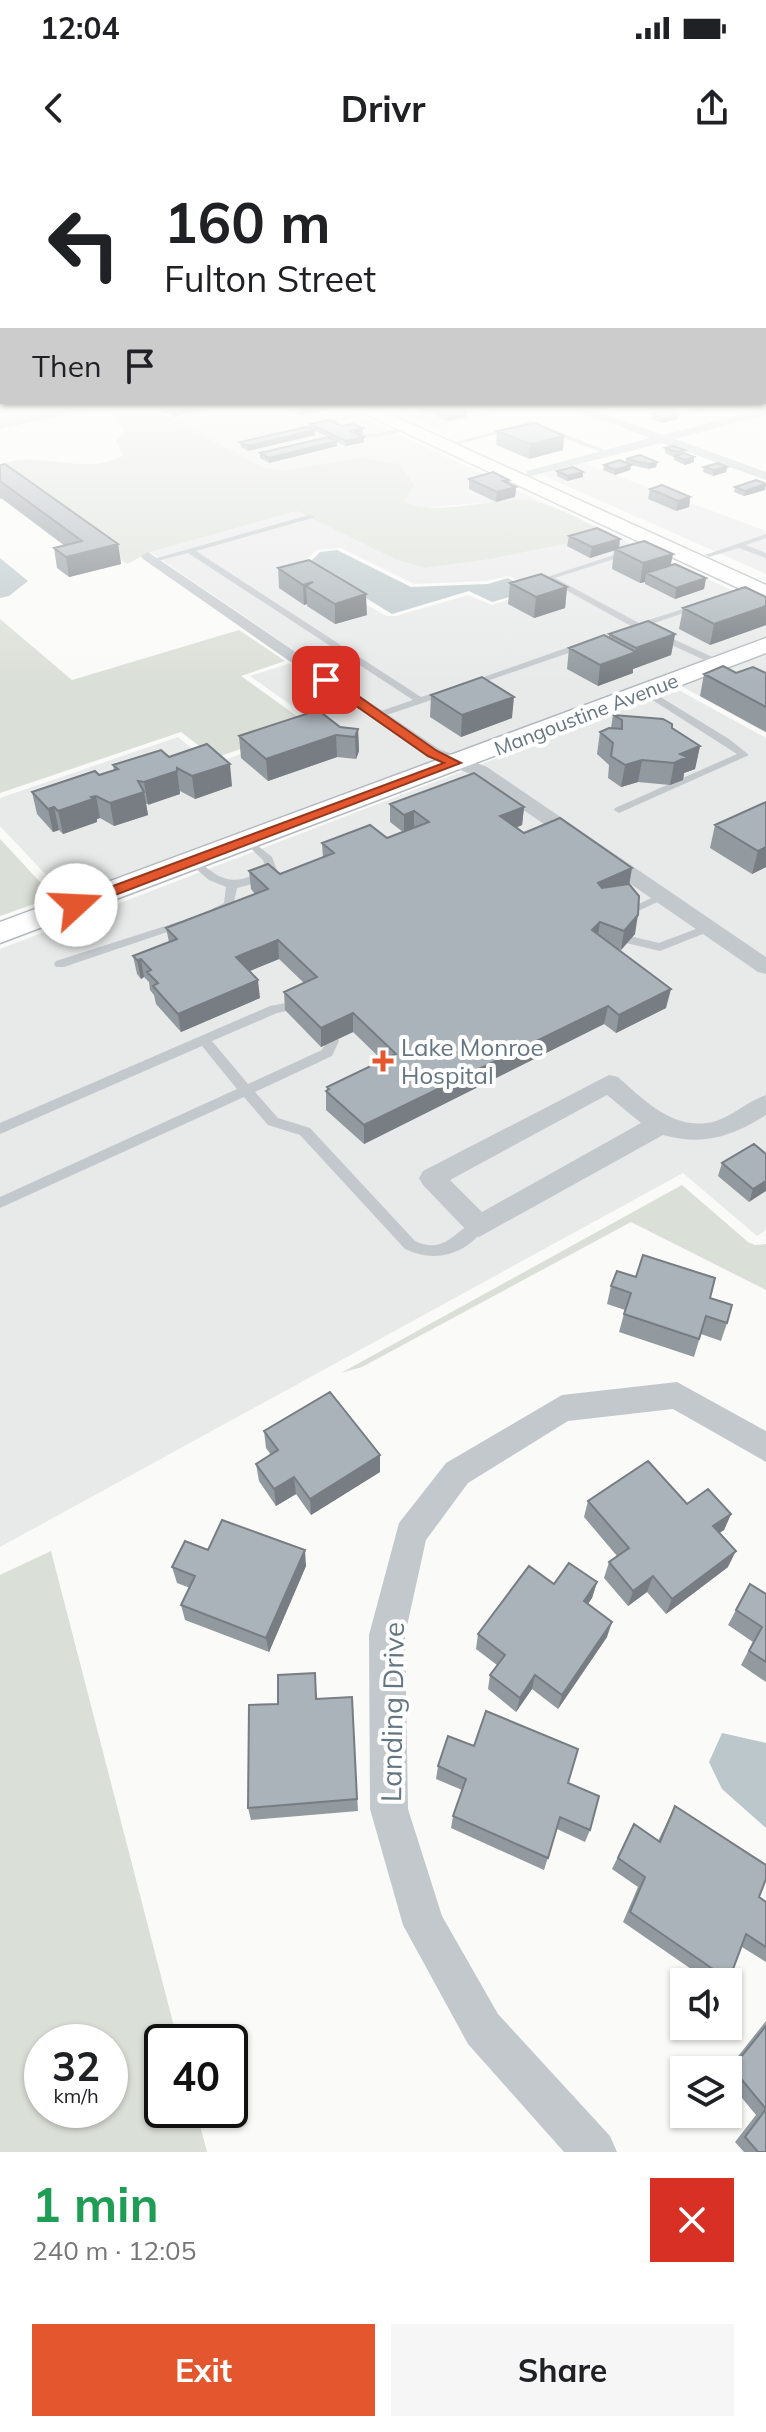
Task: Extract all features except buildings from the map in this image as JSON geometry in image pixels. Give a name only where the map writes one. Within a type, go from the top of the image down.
[{"type":"main road","points":[[558,498],[766,594]]},
{"type":"main road","points":[[584,498],[766,580]]},
{"type":"street","points":[[151,558],[433,753],[480,771],[766,967]]},
{"type":"street","name":"Mangoustine Avenue","points":[[0,933],[766,645]]},
{"type":"street","points":[[659,1125],[479,1226],[432,1178],[609,1083],[659,1125],[681,1133],[717,1130],[766,1104]]},
{"type":"street","name":"Landing Drive","points":[[594,2152],[483,2029],[424,1925],[389,1809],[387,1635],[411,1534],[457,1473],[562,1408],[677,1395],[766,1448]]},
{"type":"lane","points":[[151,558],[312,517]]},
{"type":"lane","points":[[709,555],[766,536]]},
{"type":"lane","points":[[659,544],[548,578],[638,626],[718,663]]},
{"type":"lane","points":[[739,545],[766,556]]},
{"type":"lane","points":[[189,550],[420,701]]},
{"type":"lane","points":[[625,631],[715,600]]},
{"type":"lane","points":[[378,715],[598,640]]},
{"type":"lane","points":[[619,810],[744,755],[736,747],[646,692]]},
{"type":"lane","points":[[193,862],[214,881],[231,887],[272,870],[268,859],[248,841]]},
{"type":"lane","points":[[60,964],[224,908],[229,905],[231,887]]},
{"type":"lane","points":[[632,910],[662,896]]},
{"type":"lane","points":[[630,940],[660,947],[709,928]]},
{"type":"lane","points":[[0,1129],[279,1006],[297,1005]]},
{"type":"lane","points":[[203,1039],[273,1122],[305,1131],[410,1245],[421,1251],[437,1253],[450,1248],[479,1226]]},
{"type":"lane","points":[[0,1203],[327,1053],[333,1041]]},
{"type":"shaded area","points":[[34,498],[406,498],[403,502],[431,508],[519,500],[561,510],[600,529],[589,539],[491,559],[425,568],[397,560],[297,511],[150,552],[127,564]]},
{"type":"shaded area","points":[[392,498],[533,498],[550,506],[521,500],[419,508]]},
{"type":"shaded area","points":[[594,498],[677,498],[766,531],[766,574]]},
{"type":"shaded area","points":[[297,511],[397,560],[425,568],[491,559],[589,539],[600,529],[766,606],[766,640],[456,757],[440,750],[150,552]],"holes":[[[341,548],[414,584],[486,581],[508,576],[537,590],[492,605],[468,595],[396,616],[386,616],[315,574],[303,562],[317,550]]]},
{"type":"shaded area","points":[[337,550],[411,587],[488,584],[508,578],[530,591],[492,602],[469,591],[392,614],[309,563],[320,552]]},
{"type":"shaded area","points":[[0,558],[28,581],[9,596],[0,598]]},
{"type":"shaded area","points":[[0,619],[72,680],[239,630],[285,661],[241,676],[309,725],[215,758],[181,732],[0,793]]},
{"type":"shaded area","points":[[766,650],[766,733],[676,686]]},
{"type":"shaded area","points":[[291,663],[425,756],[440,763],[61,900],[63,893],[0,826],[0,798],[178,737],[207,761],[219,762],[315,727],[316,723],[250,676]]},
{"type":"shaded area","name":"Lake Monroe Hospital","points":[[677,689],[766,738],[766,1230],[757,1236],[683,1173],[0,1547],[0,949]]},
{"type":"shaded area","points":[[0,839],[54,897],[0,916]]},
{"type":"shaded area","points":[[682,1185],[748,1242],[766,1244],[766,1290],[631,1222],[362,1367],[341,1373]]},
{"type":"shaded area","points":[[51,1551],[173,2024],[144,2024],[144,2128],[201,2128],[207,2152],[0,2152],[0,1575]]},
{"type":"shaded area","points":[[722,1733],[766,1743],[766,1828],[722,1789],[709,1762]]},
{"type":"place","name":"Lake Monroe Hospital","points":[[383,1061]]},
{"type":"route","points":[[76,905],[455,763],[433,753],[326,680]]}]
